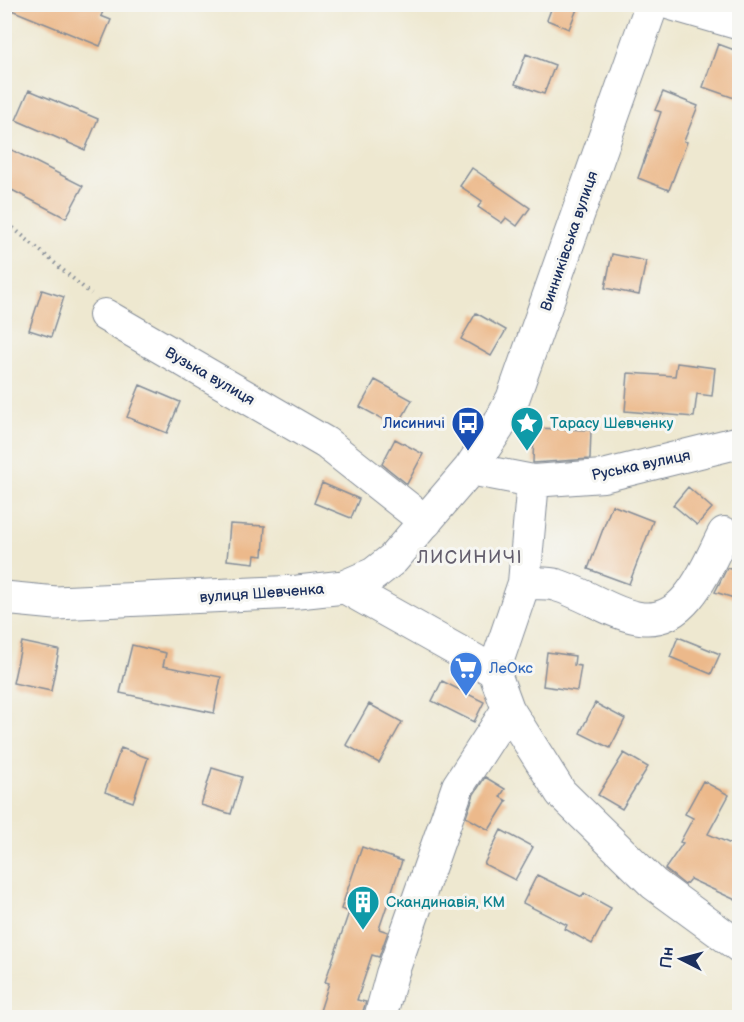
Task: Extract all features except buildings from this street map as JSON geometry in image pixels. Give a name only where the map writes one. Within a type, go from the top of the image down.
[{"type":"main road","name":"Винниківська вулиця","points":[[470,469],[498,427],[513,398],[652,4]]},
{"type":"main road","name":"вулиця Шевченка","points":[[4,598],[56,603],[298,592],[344,587],[374,574],[393,559],[470,469]]},
{"type":"street","points":[[671,4],[740,24]]},
{"type":"street","name":"Вузька вулиця","points":[[105,315],[326,443],[426,522]]},
{"type":"street","name":"Руська вулиця","points":[[470,469],[533,481],[603,476],[740,442]]},
{"type":"street","points":[[533,481],[524,583],[494,671],[508,709],[561,793],[654,884],[740,947]]},
{"type":"street","points":[[524,583],[555,584],[625,614],[647,620],[657,619],[673,611],[689,597],[724,533]]},
{"type":"street","points":[[344,587],[494,671]]},
{"type":"street","points":[[381,1017],[392,974],[459,786],[508,709]]},
{"type":"path","points":[[4,220],[90,294],[105,315]]},
{"type":"place","name":"Лисиничі","points":[[468,452]]},
{"type":"place","name":"Тарасу Шевченку","points":[[527,452]]},
{"type":"place","name":"ЛеОкс","points":[[466,697]]},
{"type":"place","name":"Скандинавія, КМ","points":[[363,931]]},
{"type":"district","name":"ЛИСИНИЧІ","points":[[470,557]]}]
